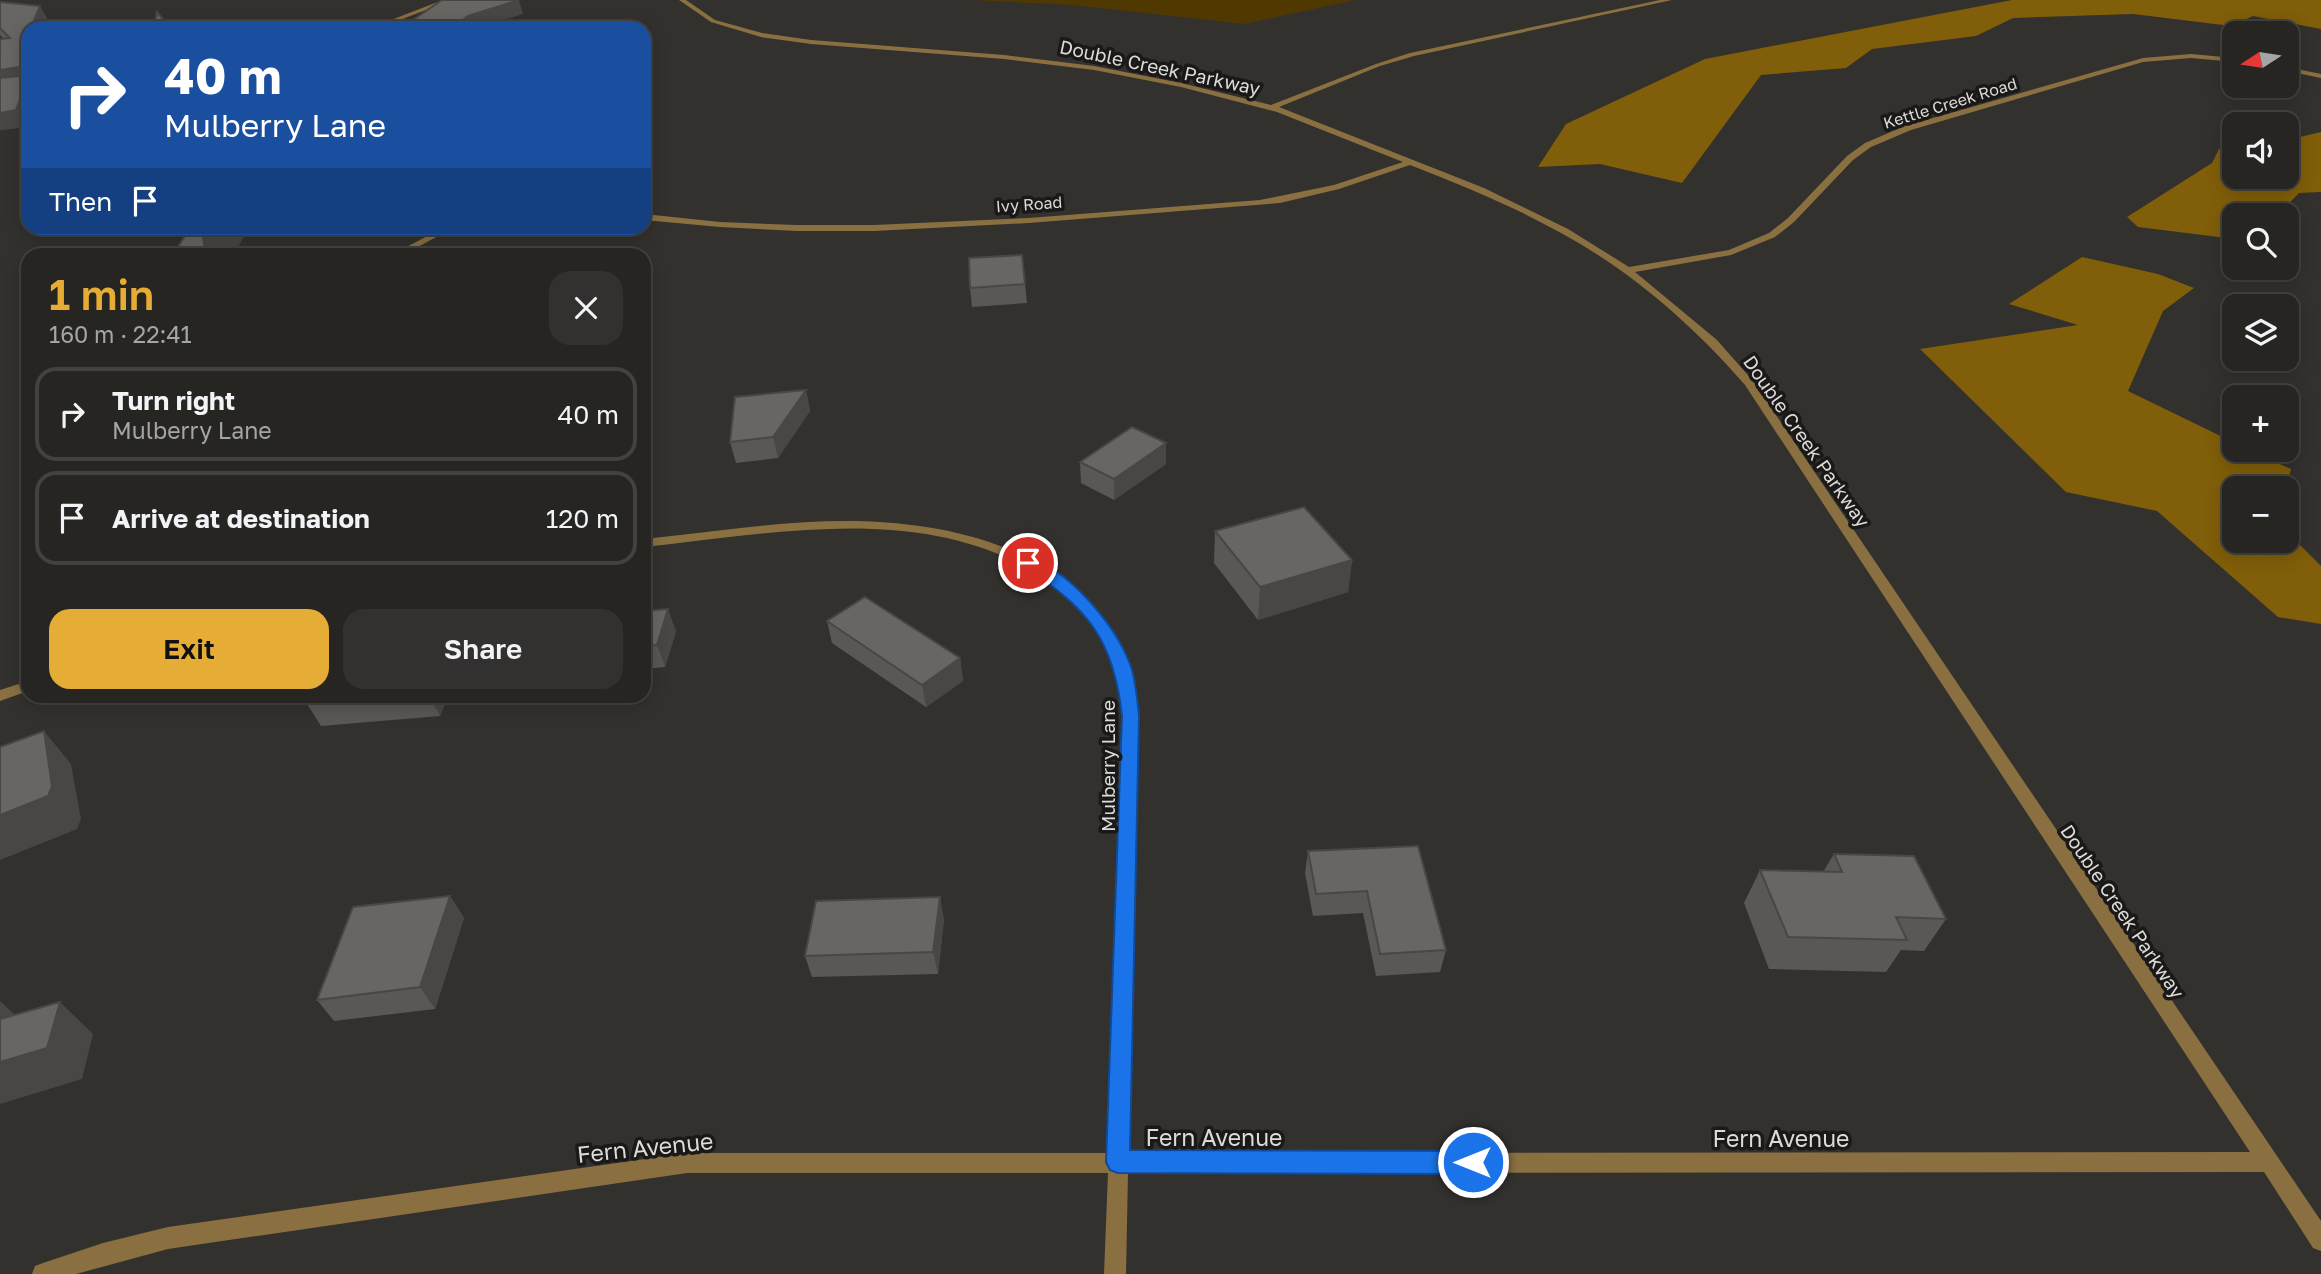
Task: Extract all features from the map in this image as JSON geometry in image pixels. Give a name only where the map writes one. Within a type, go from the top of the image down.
[{"type":"street","points":[[392,21],[449,0]]},
{"type":"street","name":"Double Creek Parkway","points":[[682,0],[713,21],[761,35],[811,42],[1073,65],[1170,82],[1271,108],[1514,205],[1565,231],[1627,270],[1713,342],[1749,383],[2321,1240]]},
{"type":"street","points":[[1271,108],[1412,54],[1669,0]]},
{"type":"street","name":"Kettle Creek Road","points":[[1627,270],[1731,252],[1772,235],[1791,220],[1850,158],[1868,145],[1908,128],[2143,60],[2191,56],[2222,59]]},
{"type":"street","points":[[2300,72],[2321,76]]},
{"type":"street","name":"Ivy Road","points":[[651,217],[731,224],[880,226],[1260,203],[1340,188],[1410,162]]},
{"type":"street","points":[[409,248],[435,235]]},
{"type":"street","name":"Mulberry Lane","points":[[651,542],[841,526],[925,530],[990,546],[1041,570],[1070,591],[1102,625],[1122,663],[1131,716],[1115,1274]]},
{"type":"street","points":[[0,696],[21,688]]},
{"type":"street","name":"Fern Avenue","points":[[43,1274],[103,1254],[168,1238],[687,1163],[2270,1162]]},
{"type":"shaded area","points":[[972,0],[1355,0],[1245,24],[1072,5]]},
{"type":"shaded area","points":[[2012,0],[2321,0],[2321,29],[2300,25],[2300,21],[2279,21],[2253,16],[2242,21],[2222,21],[2222,25],[2133,14],[2013,18],[1976,36],[1872,49],[1846,68],[1761,75],[1682,183],[1600,164],[1538,167],[1566,124],[1705,59]]},
{"type":"shaded area","points":[[2321,132],[2321,192],[2299,193],[2289,203],[2222,203],[2222,237],[2138,227],[2127,217],[2212,163],[2219,149],[2222,149],[2222,189],[2299,189],[2299,137]]},
{"type":"shaded area","points":[[2082,257],[2158,274],[2194,288],[2163,311],[2128,391],[2222,437],[2222,462],[2276,462],[2291,469],[2289,476],[2222,476],[2222,553],[2299,553],[2299,544],[2321,566],[2321,624],[2278,617],[2157,511],[2066,492],[1920,349],[2078,325],[2009,304]]},
{"type":"building","points":[[442,0],[519,0],[468,16],[461,21],[411,21]]},
{"type":"building","points":[[0,2],[40,6],[34,21],[21,21],[21,68],[0,70],[0,39],[10,38],[0,28]]},
{"type":"building","points":[[157,12],[164,21],[155,21]]},
{"type":"building","points":[[21,71],[21,96],[16,110],[0,113],[0,78],[19,76]]},
{"type":"building","points":[[186,235],[203,235],[205,248],[177,248]]},
{"type":"building","points":[[1022,255],[1025,284],[970,288],[969,258]]},
{"type":"building","points":[[806,390],[773,437],[730,442],[735,397]]},
{"type":"building","points":[[1132,427],[1166,443],[1114,479],[1080,462]]},
{"type":"building","points":[[1304,507],[1352,560],[1260,587],[1215,531]]},
{"type":"building","points":[[865,597],[960,658],[922,685],[827,621]]},
{"type":"building","points":[[668,609],[657,645],[651,645],[651,610]]},
{"type":"building","points":[[44,731],[52,786],[48,796],[0,815],[0,747]]},
{"type":"building","points":[[1418,846],[1446,950],[1380,954],[1367,891],[1316,894],[1308,851]]},
{"type":"building","points":[[1834,854],[1914,856],[1946,919],[1896,917],[1907,940],[1788,937],[1760,870],[1842,872]]},
{"type":"building","points":[[450,896],[420,987],[317,1000],[353,907]]},
{"type":"building","points":[[940,897],[933,952],[805,956],[816,901]]},
{"type":"building","points":[[60,1002],[47,1048],[0,1062],[0,1019]]},
{"type":"route","points":[[1028,563],[1062,584],[1102,625],[1122,663],[1127,682],[1131,716],[1118,1162],[1473,1162]]}]
